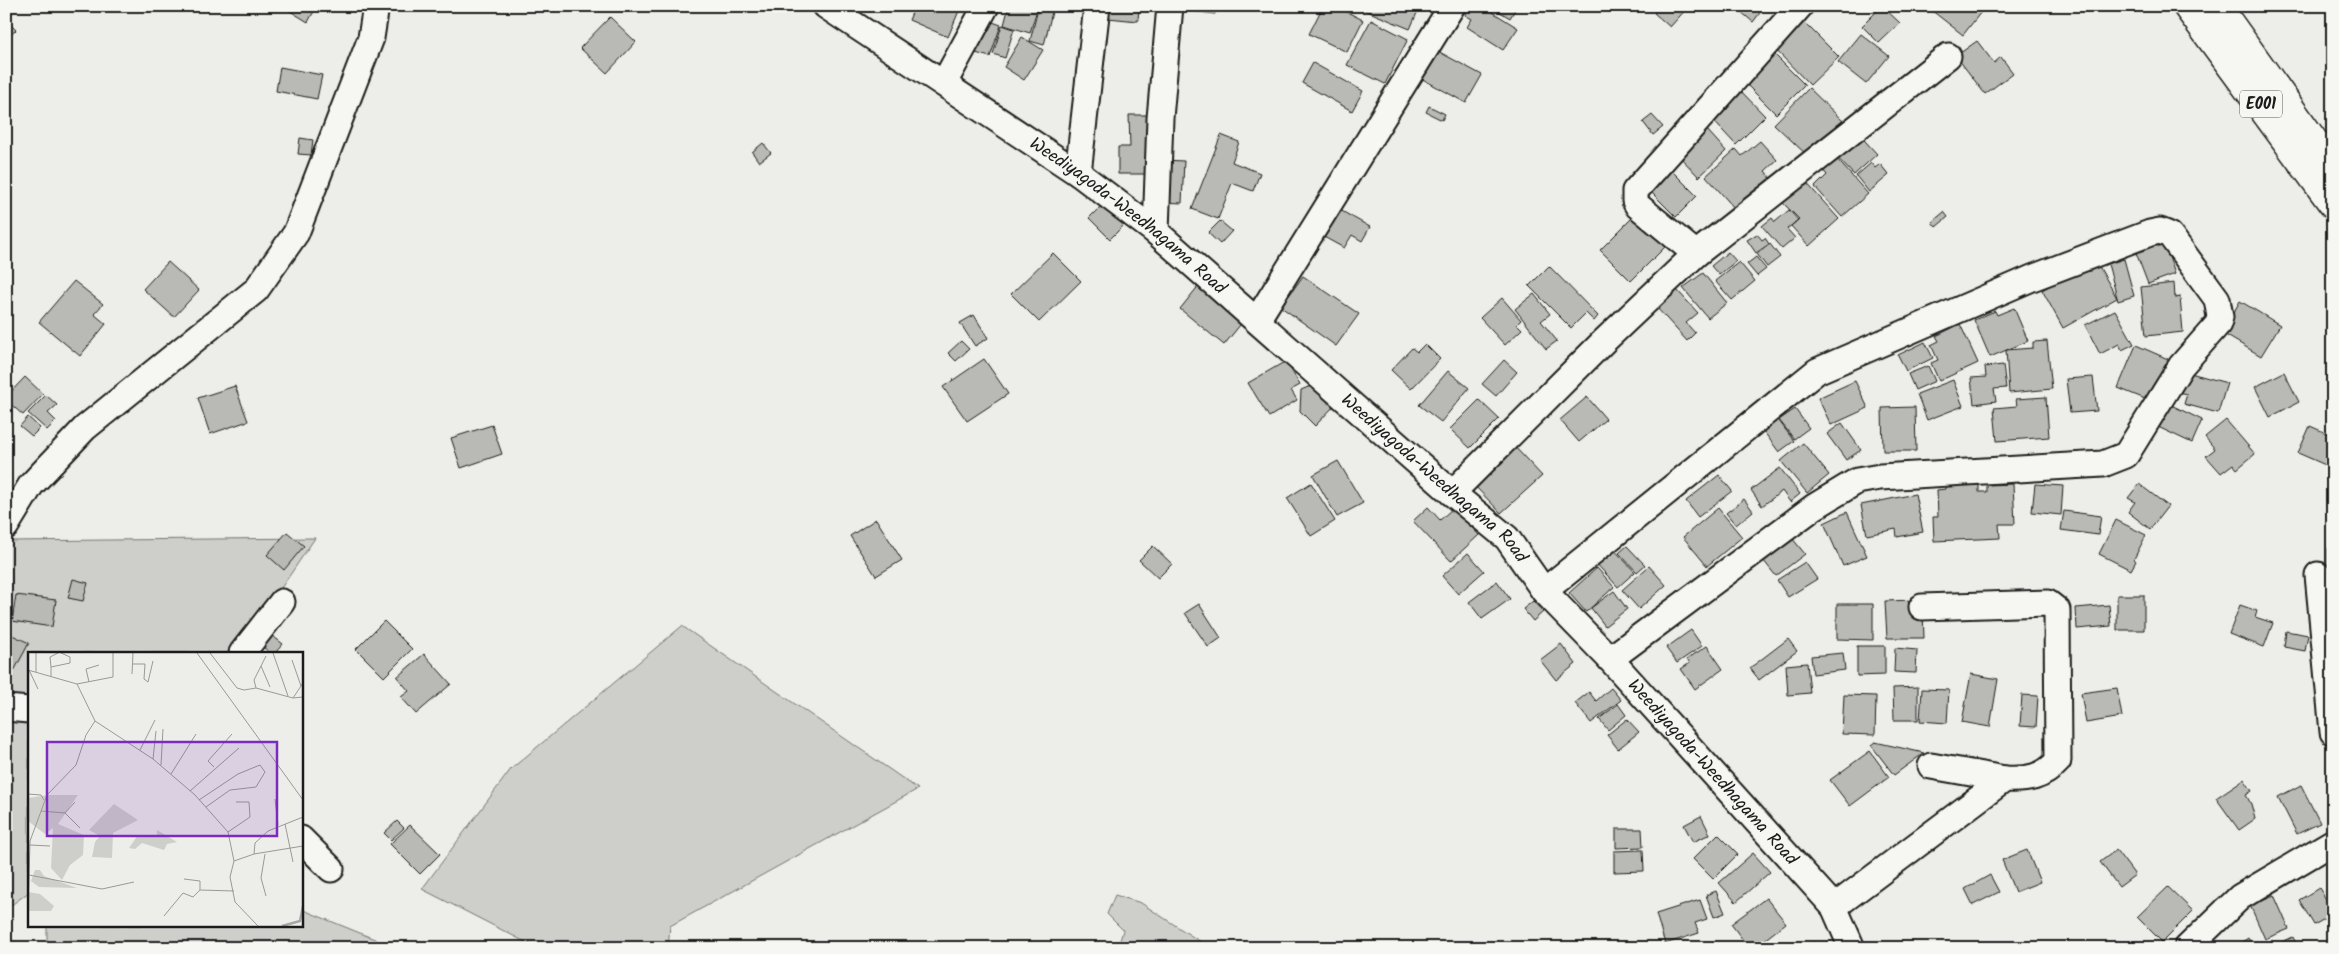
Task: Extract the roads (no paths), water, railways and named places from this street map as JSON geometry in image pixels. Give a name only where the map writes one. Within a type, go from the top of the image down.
[{"type":"highway","name":"E001","points":[[2187,6],[2333,204]]},
{"type":"highway","name":"E001","points":[[2217,6],[2333,168]]},
{"type":"street","points":[[6,526],[31,484],[85,428],[256,290],[296,233],[371,38],[376,6]]},
{"type":"street","name":"Weediyagoda-Weedhagama Road","points":[[826,6],[1078,173],[1156,232],[1452,493],[1507,538],[1544,591],[1610,659],[1834,907],[1852,948]]},
{"type":"street","points":[[944,83],[986,6]]},
{"type":"street","points":[[1078,173],[1096,6]]},
{"type":"street","points":[[1156,232],[1160,118],[1170,6]]},
{"type":"street","points":[[1257,320],[1452,6]]},
{"type":"street","points":[[1696,254],[1638,206],[1635,200],[1638,186],[1800,6]]},
{"type":"street","points":[[1452,493],[1603,342],[1696,254],[1948,56]]},
{"type":"street","points":[[1544,591],[1818,371],[1935,319],[2032,278],[2150,233],[2160,231],[2170,235],[2217,299],[2220,317],[2218,324],[2181,366],[2124,457],[2103,464],[1880,478],[1857,482],[1801,516],[1610,659]]},
{"type":"street","points":[[2318,575],[2333,732]]},
{"type":"street","points":[[243,652],[282,602]]},
{"type":"street","points":[[1922,607],[2048,603],[2057,610],[2058,761],[2041,775],[2024,780],[2005,779],[1931,766]]},
{"type":"street","points":[[6,708],[28,710]]},
{"type":"street","points":[[1834,907],[2005,779]]},
{"type":"street","points":[[302,840],[331,869]]},
{"type":"street","points":[[2186,948],[2240,898],[2333,842]]}]
